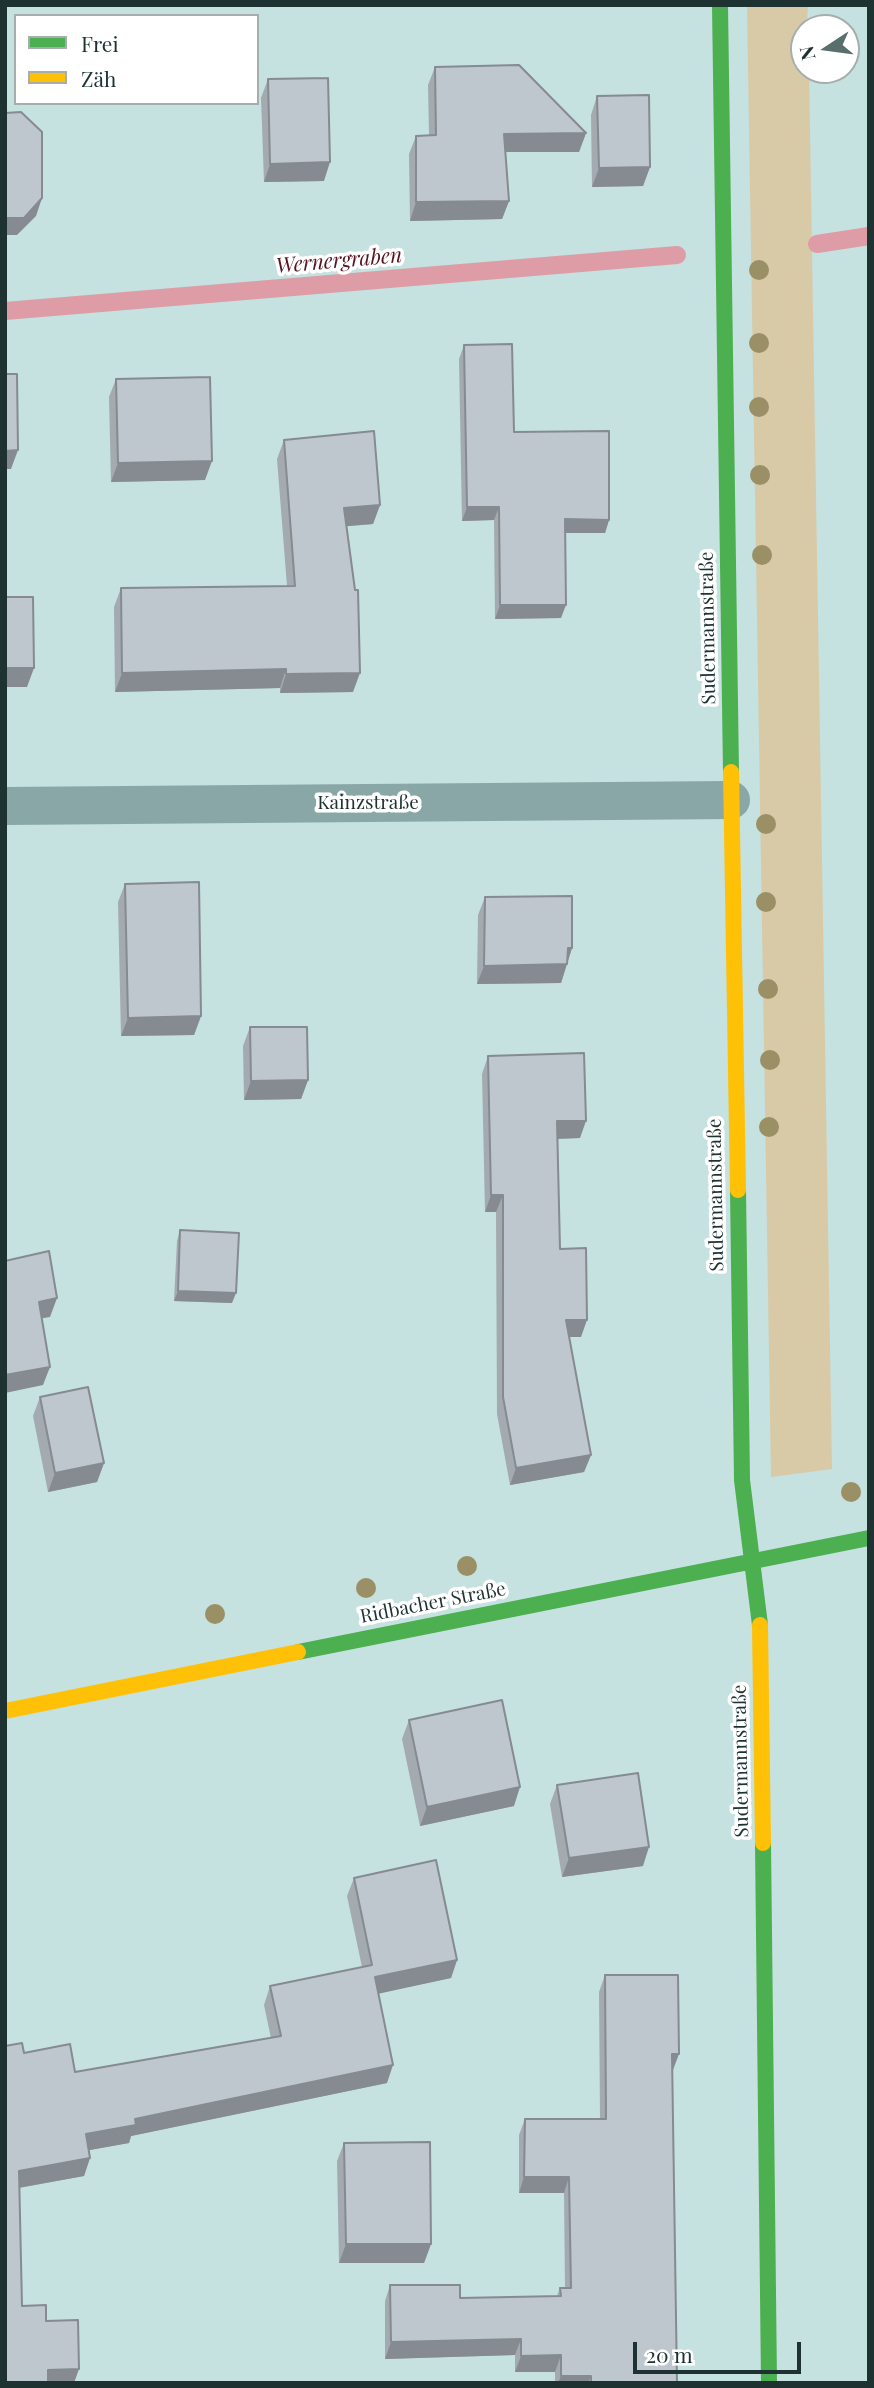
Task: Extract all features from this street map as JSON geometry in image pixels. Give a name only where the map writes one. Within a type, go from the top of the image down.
[{"type":"street","name":"Sudermannstraße","points":[[720,5],[741,1480],[760,1626],[769,2383]]},
{"type":"street","name":"Kainzstraße","points":[[5,806],[732,800]]},
{"type":"street","name":"Ridbacher Straße","points":[[5,1711],[869,1538]]},
{"type":"shaded area","points":[[747,5],[808,5],[807,14],[790,14],[790,84],[809,84],[832,1469],[771,1477]]},
{"type":"building","points":[[519,65],[586,133],[504,134],[509,201],[416,202],[416,136],[436,135],[435,67]]},
{"type":"building","points":[[328,78],[330,162],[270,164],[268,79]]},
{"type":"building","points":[[649,95],[650,167],[599,168],[597,96]]},
{"type":"building","points":[[21,112],[42,132],[42,198],[24,218],[5,218],[5,113]]},
{"type":"building","points":[[512,344],[514,432],[609,431],[609,520],[565,519],[566,605],[500,605],[499,507],[467,507],[464,345]]},
{"type":"building","points":[[5,374],[17,374],[18,450],[5,451]]},
{"type":"building","points":[[210,377],[212,461],[118,463],[116,379]]},
{"type":"building","points":[[374,431],[380,505],[344,508],[355,590],[358,590],[360,673],[286,674],[286,669],[122,673],[121,588],[295,586],[284,440]]},
{"type":"building","points":[[5,597],[33,597],[34,668],[5,668]]},
{"type":"building","points":[[199,882],[201,1016],[128,1018],[125,884]]},
{"type":"building","points":[[572,896],[572,948],[568,948],[567,964],[484,966],[485,897]]},
{"type":"building","points":[[250,1027],[307,1027],[308,1080],[251,1081]]},
{"type":"building","points":[[584,1053],[586,1121],[557,1121],[560,1249],[586,1248],[587,1320],[566,1320],[591,1455],[516,1468],[503,1397],[503,1195],[491,1195],[488,1056]]},
{"type":"building","points":[[180,1230],[239,1233],[236,1293],[178,1291]]},
{"type":"building","points":[[49,1251],[57,1298],[39,1302],[50,1367],[5,1375],[5,1261]]},
{"type":"building","points":[[88,1387],[104,1463],[55,1473],[40,1397]]},
{"type":"building","points":[[502,1700],[520,1787],[427,1807],[409,1720]]},
{"type":"building","points":[[638,1773],[649,1847],[569,1858],[557,1785]]},
{"type":"building","points":[[436,1860],[457,1960],[375,1977],[393,2065],[135,2119],[136,2125],[86,2134],[90,2158],[19,2171],[22,2306],[46,2305],[46,2321],[78,2320],[79,2369],[48,2370],[48,2383],[5,2383],[5,2046],[22,2043],[24,2053],[70,2044],[75,2072],[281,2036],[270,1986],[372,1965],[354,1878]]},
{"type":"building","points":[[605,1975],[678,1975],[679,2054],[672,2054],[677,2383],[591,2383],[591,2376],[561,2376],[561,2355],[521,2356],[521,2339],[391,2342],[390,2285],[460,2285],[460,2298],[561,2296],[560,2288],[571,2288],[569,2177],[524,2177],[525,2119],[606,2119]]},
{"type":"building","points":[[430,2142],[431,2244],[346,2244],[344,2143]]},
{"type":"waterway","name":"Wernergraben","points":[[817,244],[869,236]]},
{"type":"waterway","name":"Wernergraben","points":[[5,311],[677,255]]},
{"type":"traffic: fast","points":[[720,5],[731,772]]},
{"type":"traffic: fast","points":[[738,1190],[742,1480],[760,1625]]},
{"type":"traffic: fast","points":[[298,1652],[869,1538]]},
{"type":"traffic: fast","points":[[763,1843],[769,2383]]},
{"type":"traffic: slow","points":[[731,772],[738,1190]]},
{"type":"traffic: slow","points":[[760,1625],[763,1843]]},
{"type":"traffic: slow","points":[[5,1711],[298,1652]]}]
